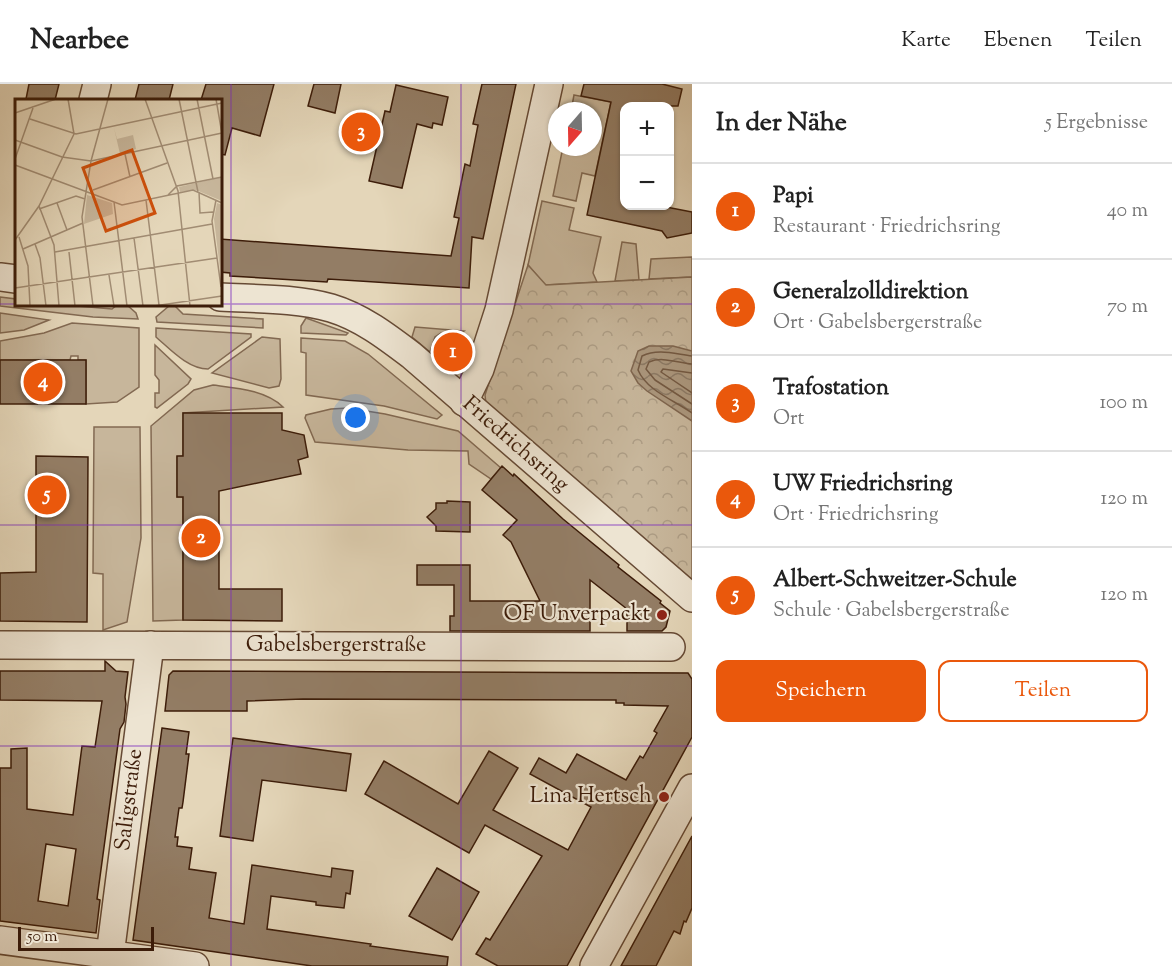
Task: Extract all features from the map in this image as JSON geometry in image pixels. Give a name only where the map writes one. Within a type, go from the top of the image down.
[{"type":"street","points":[[93,99],[97,84]]},
{"type":"street","points":[[464,402],[480,369],[499,310],[549,84]]},
{"type":"street","points":[[0,277],[15,279]]},
{"type":"street","name":"Friedrichsring","points":[[222,297],[313,304],[332,308],[378,330],[692,598]]},
{"type":"street","name":"Gabelsbergerstraße","points":[[0,645],[671,647]]},
{"type":"street","name":"Saligstraße","points":[[110,955],[150,645]]},
{"type":"street","points":[[594,966],[692,788]]},
{"type":"street","points":[[0,940],[195,966]]},
{"type":"green space","points":[[574,95],[611,102],[602,144],[602,102],[573,102]]},
{"type":"green space","points":[[561,156],[599,156],[595,176],[582,173],[576,201],[553,196]]},
{"type":"green space","points":[[542,201],[574,208],[569,230],[601,237],[593,273],[597,282],[545,285],[528,265]]},
{"type":"green space","points":[[622,242],[636,244],[639,280],[615,281]]},
{"type":"green space","points":[[692,257],[692,277],[649,279],[651,259]]},
{"type":"green space","points":[[528,265],[546,285],[692,277],[692,586],[486,404],[485,395]]},
{"type":"green space","points":[[0,297],[15,299],[15,306],[77,306],[112,309],[116,306],[128,306],[136,313],[138,319],[93,317],[0,306]]},
{"type":"green space","points":[[169,306],[175,306],[183,314],[263,319],[263,328],[157,322],[156,317]]},
{"type":"green space","points":[[0,313],[49,320],[24,330],[0,333]]},
{"type":"green space","points":[[306,318],[348,333],[346,335],[301,333],[301,326]]},
{"type":"green space","points":[[72,323],[139,328],[139,387],[117,402],[86,404],[86,360],[78,360],[78,356],[71,356],[70,360],[0,360],[0,341],[44,333]]},
{"type":"green space","points":[[415,327],[464,331],[456,337],[441,333],[435,337],[430,352],[412,337]]},
{"type":"green space","points":[[156,328],[251,334],[251,337],[208,369],[193,366],[180,358],[156,337]]},
{"type":"green space","points":[[262,337],[280,339],[281,379],[279,386],[269,388],[212,373]]},
{"type":"green space","points":[[301,338],[345,341],[368,354],[442,415],[437,419],[384,406],[306,395],[306,353],[301,352]]},
{"type":"green space","points":[[155,345],[191,379],[188,384],[157,408],[155,407],[155,393],[159,393],[159,380],[155,375]]},
{"type":"green space","points":[[213,385],[259,393],[283,407],[183,413],[183,456],[177,457],[177,497],[183,497],[183,620],[153,621],[151,426],[194,390]]},
{"type":"green space","points":[[348,408],[458,431],[501,468],[491,479],[469,464],[468,451],[408,450],[315,442],[305,418],[306,415],[331,409]]},
{"type":"green space","points":[[94,427],[140,427],[141,538],[127,622],[103,630],[103,574],[93,573]]},
{"type":"water","points":[[649,346],[673,346],[692,351],[692,421],[647,391],[638,383],[631,371],[638,351]]},
{"type":"building","points":[[29,84],[59,84],[55,99],[26,99]]},
{"type":"building","points":[[139,84],[173,84],[169,99],[135,99]]},
{"type":"building","points":[[206,84],[274,84],[260,136],[232,128],[225,155],[222,154],[222,99],[201,99]]},
{"type":"building","points":[[314,84],[341,84],[335,113],[308,106]]},
{"type":"building","points":[[482,84],[516,84],[483,239],[472,237],[469,288],[328,279],[327,282],[230,276],[230,273],[222,272],[222,239],[451,256],[459,218],[454,217],[465,164],[470,166],[478,125],[473,124]]},
{"type":"building","points":[[584,84],[662,84],[682,89],[678,106],[674,106],[674,102],[620,102],[620,210],[674,209],[692,212],[692,233],[667,238],[662,231],[587,215],[600,156],[602,156],[602,144],[611,102],[581,96]]},
{"type":"building","points":[[396,85],[448,97],[442,125],[433,123],[432,128],[417,124],[402,188],[369,181],[385,111],[390,112]]},
{"type":"building","points":[[448,335],[468,342],[458,367],[440,359]]},
{"type":"building","points":[[0,360],[86,360],[86,404],[0,404]]},
{"type":"building","points":[[183,413],[282,413],[282,430],[304,435],[308,457],[298,460],[301,474],[219,491],[219,589],[282,589],[282,621],[183,620],[183,497],[177,497],[177,456],[183,456]]},
{"type":"building","points":[[36,456],[88,457],[87,622],[0,621],[0,573],[36,572]]},
{"type":"building","points":[[502,466],[619,565],[618,567],[661,601],[660,603],[670,611],[666,627],[662,631],[627,631],[627,609],[590,580],[590,631],[450,631],[450,616],[454,616],[454,585],[417,585],[417,565],[470,565],[470,601],[540,601],[511,542],[503,535],[517,520],[482,490]]},
{"type":"building","points":[[447,501],[470,502],[470,532],[436,531],[436,526],[427,517],[436,509],[436,503],[447,503]]},
{"type":"building","points":[[105,661],[116,671],[128,672],[124,722],[120,729],[97,899],[100,900],[96,933],[0,921],[0,768],[11,768],[11,749],[27,748],[27,809],[73,815],[82,746],[95,747],[102,701],[0,700],[0,671],[105,671]],"holes":[[[46,844],[76,849],[68,906],[38,901]]]},
{"type":"building","points":[[173,671],[688,673],[692,679],[692,737],[567,966],[498,966],[476,954],[486,938],[490,940],[542,856],[485,825],[469,853],[365,794],[384,761],[458,804],[489,751],[518,768],[493,810],[568,850],[591,807],[530,774],[539,758],[566,773],[577,754],[626,780],[640,756],[643,758],[668,706],[624,705],[624,703],[616,703],[616,700],[303,699],[247,701],[247,711],[165,711],[169,675]]},
{"type":"building","points":[[162,728],[189,732],[186,754],[189,754],[183,802],[182,808],[179,808],[175,837],[178,837],[177,846],[192,848],[189,869],[216,873],[209,918],[244,924],[252,865],[331,877],[332,868],[353,871],[350,894],[346,893],[344,908],[271,896],[267,929],[448,957],[447,966],[312,966],[133,940]]},
{"type":"building","points":[[233,738],[351,754],[346,791],[262,780],[253,841],[220,836]]},
{"type":"building","points":[[692,836],[692,908],[686,922],[684,921],[680,934],[674,931],[656,966],[621,966]]},
{"type":"building","points":[[437,868],[479,892],[452,940],[409,916]]},
{"type":"place","name":"Trafostation","points":[[361,132]]},
{"type":"place","name":"Papi","points":[[453,352]]},
{"type":"place","name":"UW Friedrichsring","points":[[43,382]]},
{"type":"place","name":"Albert-Schweitzer-Schule","points":[[47,495]]},
{"type":"place","name":"Generalzolldirektion","points":[[201,538]]},
{"type":"place","name":"OF Unverpackt","points":[[662,615]]},
{"type":"place","name":"Lina Hertsch","points":[[664,797]]}]
